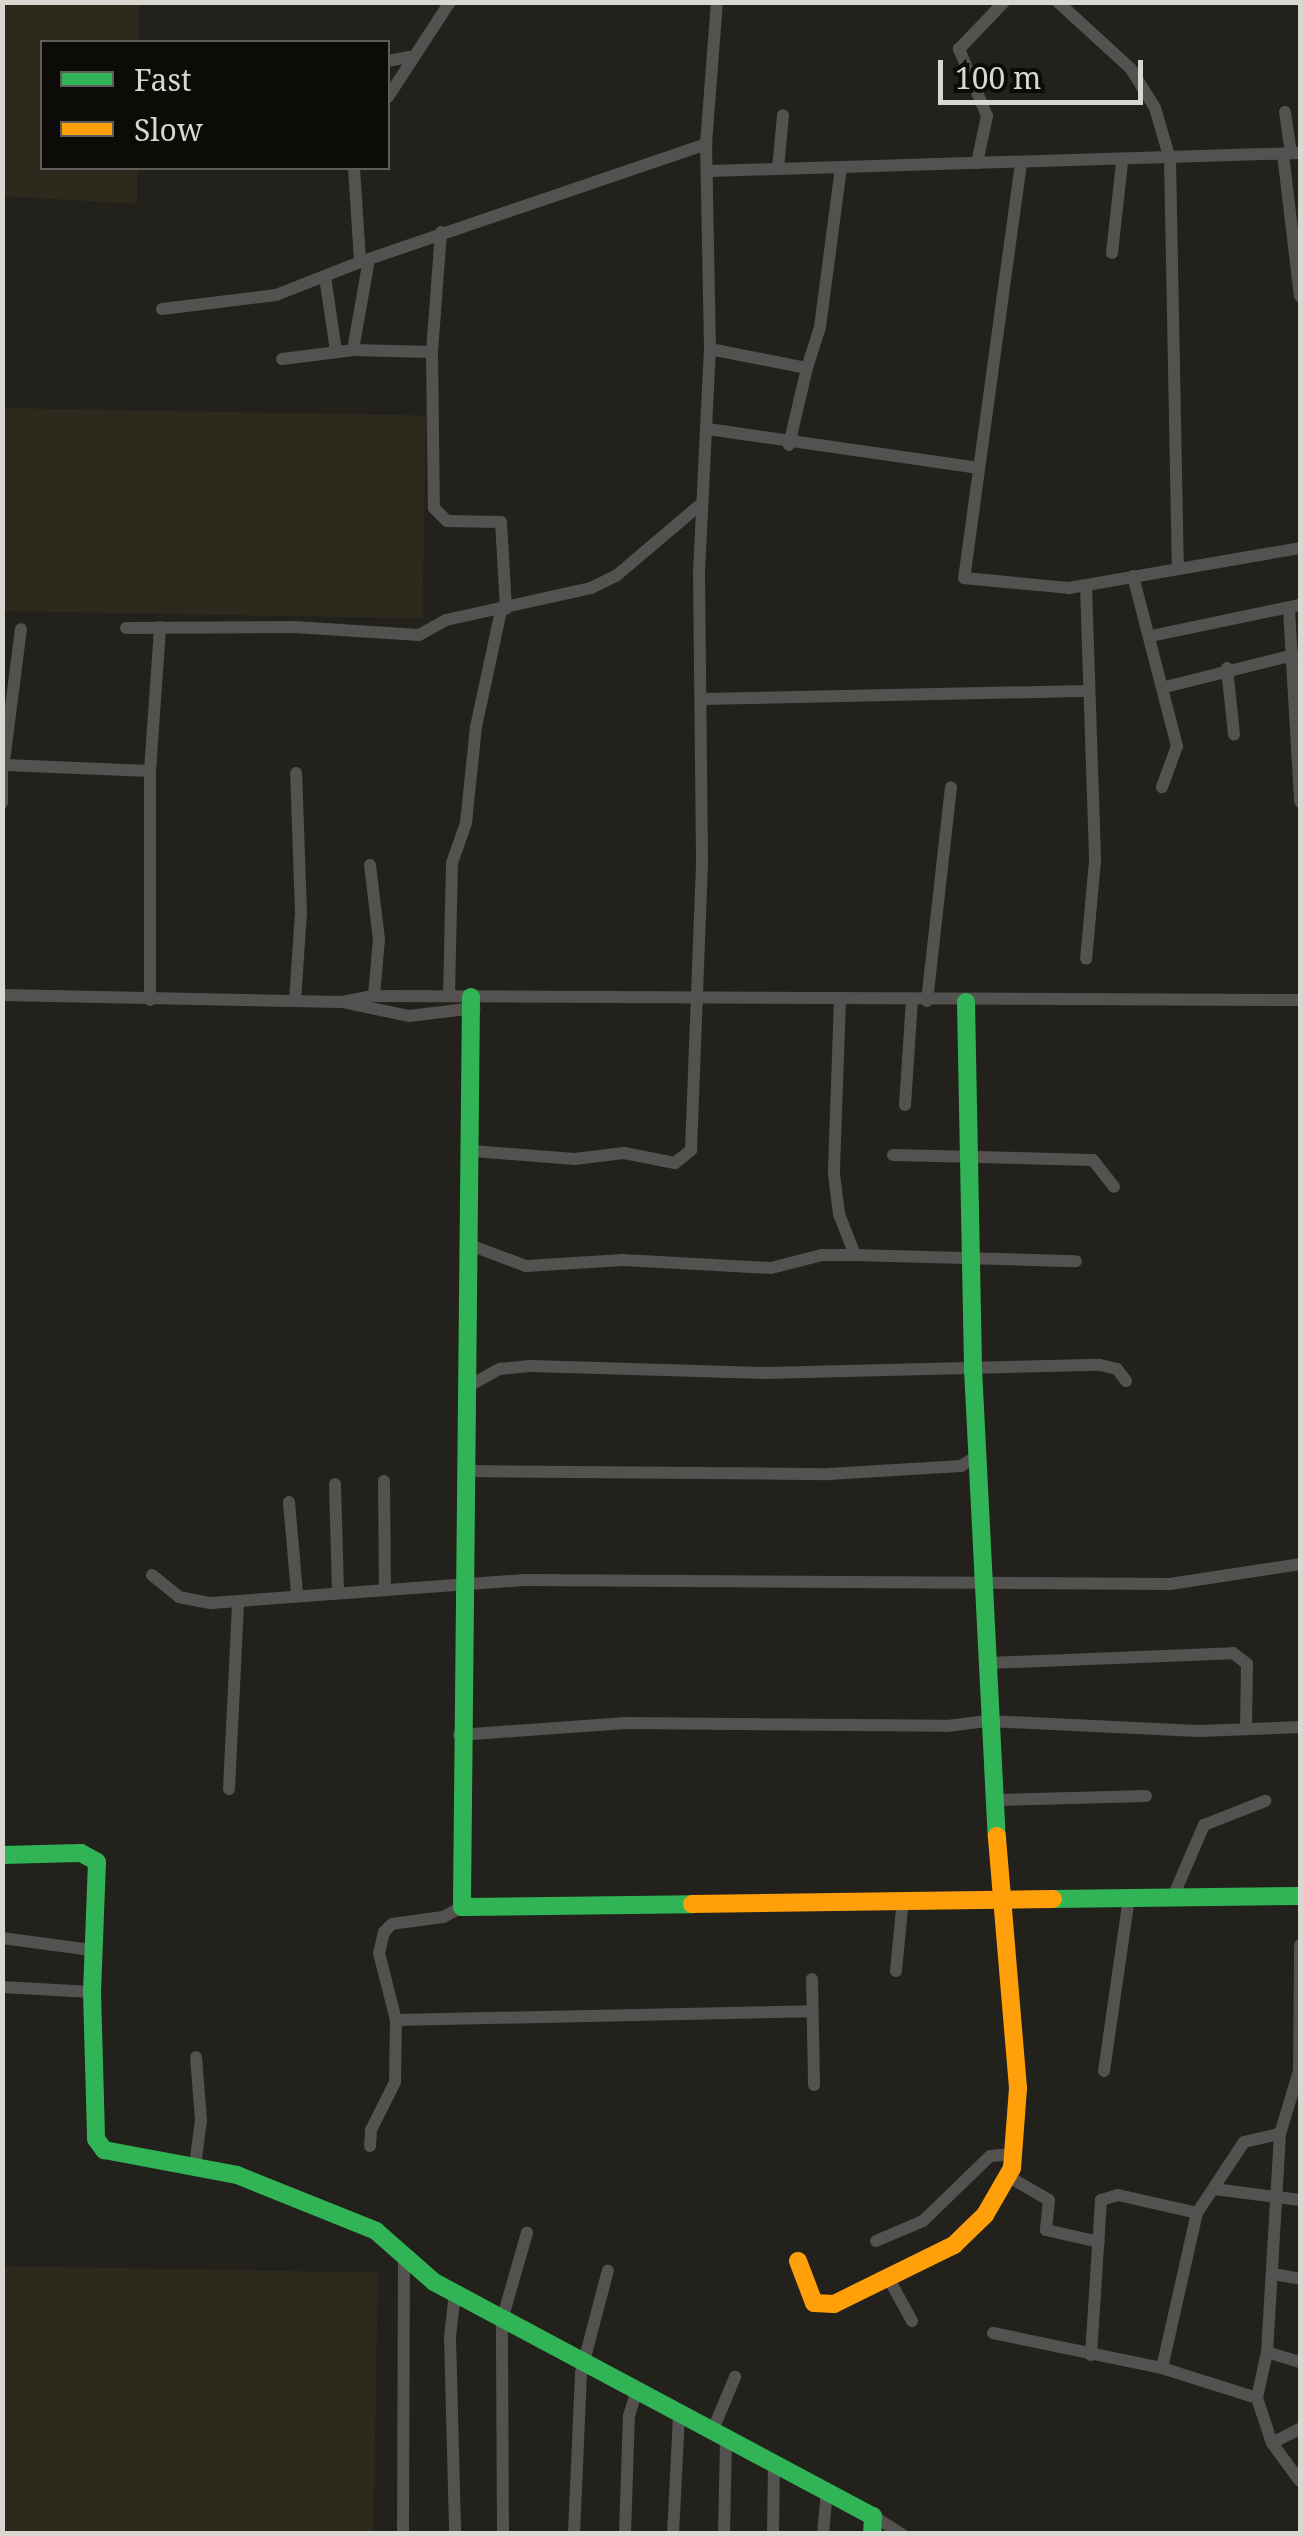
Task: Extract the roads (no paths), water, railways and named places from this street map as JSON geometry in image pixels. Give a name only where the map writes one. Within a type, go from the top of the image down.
[{"type":"street","points":[[390,94],[450,2]]},
{"type":"street","points":[[473,1152],[685,1160],[692,1137],[702,504],[710,349],[710,171],[706,144],[717,2]]},
{"type":"street","points":[[977,164],[987,116],[959,49],[1004,2]]},
{"type":"street","points":[[1058,2],[1131,69],[1155,108],[1170,159],[1178,565]]},
{"type":"street","points":[[390,60],[414,56]]},
{"type":"street","points":[[1285,112],[1300,296]]},
{"type":"street","points":[[778,168],[782,115]]},
{"type":"street","points":[[162,308],[276,295],[440,232],[706,144]]},
{"type":"street","points":[[710,171],[1122,162],[1291,154]]},
{"type":"street","points":[[1112,254],[1122,162]]},
{"type":"street","points":[[1021,164],[964,578],[1086,586],[1178,565],[1300,548]]},
{"type":"street","points":[[789,444],[820,326],[841,168]]},
{"type":"street","points":[[353,350],[364,260],[352,228],[354,170]]},
{"type":"street","points":[[440,232],[432,352],[434,508],[446,521],[502,522],[503,609],[476,727],[466,823],[452,863],[449,996]]},
{"type":"street","points":[[324,276],[336,351]]},
{"type":"street","points":[[710,349],[807,368]]},
{"type":"street","points":[[282,359],[353,350],[432,352]]},
{"type":"street","points":[[708,429],[789,444],[977,468]]},
{"type":"street","points":[[126,628],[415,636],[440,622],[564,598],[616,576],[672,522],[702,504]]},
{"type":"street","points":[[1133,576],[1165,687],[1177,746],[1162,787]]},
{"type":"street","points":[[1086,586],[1096,861],[1086,959]]},
{"type":"street","points":[[1151,636],[1295,607],[1300,802]]},
{"type":"street","points":[[150,1000],[150,771],[160,627]]},
{"type":"street","points":[[2,804],[21,629]]},
{"type":"street","points":[[1165,687],[1227,668],[1294,655]]},
{"type":"street","points":[[1227,668],[1234,735]]},
{"type":"street","points":[[701,698],[1089,692]]},
{"type":"street","points":[[4,767],[150,771]]},
{"type":"street","points":[[296,773],[301,913],[296,1001]]},
{"type":"street","points":[[905,1104],[951,787]]},
{"type":"street","points":[[370,865],[379,939],[374,996]]},
{"type":"street","points":[[2,995],[342,1002],[409,1016],[476,1002],[693,998],[966,1002],[1300,1000]]},
{"type":"street","points":[[342,1002],[374,996],[449,996],[476,1002]]},
{"type":"street","points":[[840,998],[834,1174],[839,1214],[855,1255]]},
{"type":"street","points":[[462,1907],[460,1582],[476,1002]]},
{"type":"street","points":[[798,2261],[818,2306],[890,2278],[965,2236],[1009,2177],[1013,2154],[1018,2088],[987,1721],[990,1662],[980,1583],[978,1482],[969,1461],[973,1260],[966,1002]]},
{"type":"street","points":[[892,1155],[1092,1160],[1114,1187]]},
{"type":"street","points":[[470,1246],[526,1266],[623,1260],[770,1268],[822,1255],[1076,1261]]},
{"type":"street","points":[[468,1387],[500,1369],[531,1366],[972,1369],[1100,1365],[1117,1368],[1126,1381]]},
{"type":"street","points":[[465,1471],[640,1476],[969,1461]]},
{"type":"street","points":[[384,1481],[386,1587]]},
{"type":"street","points":[[335,1484],[338,1590]]},
{"type":"street","points":[[289,1502],[297,1594]]},
{"type":"street","points":[[152,1575],[192,1602],[238,1602],[460,1582],[1170,1584],[1300,1564]]},
{"type":"street","points":[[229,1789],[238,1602]]},
{"type":"street","points":[[990,1662],[1239,1654],[1247,1664],[1246,1726]]},
{"type":"street","points":[[459,1735],[626,1723],[947,1726],[987,1721],[1188,1732],[1246,1726],[1300,1727]]},
{"type":"street","points":[[995,1800],[1146,1796]]},
{"type":"street","points":[[1172,1899],[1204,1824],[1265,1801]]},
{"type":"street","points":[[2,1855],[81,1854],[97,1862],[91,1950],[99,2146],[136,2160],[195,2166],[264,2184],[363,2224],[385,2236],[404,2259],[455,2293],[679,2416],[827,2491],[872,2525],[902,2534]]},
{"type":"street","points":[[370,2146],[371,2130],[395,2082],[396,2020],[379,1953],[384,1932],[462,1907],[903,1898],[1001,1902],[1300,1896]]},
{"type":"street","points":[[896,1971],[903,1898]]},
{"type":"street","points":[[1104,2072],[1129,1898]]},
{"type":"street","points":[[2,1938],[91,1950]]},
{"type":"street","points":[[1300,1944],[1300,2071],[1280,2134],[1268,2352],[1257,2398],[1272,2443],[1300,2482]]},
{"type":"street","points":[[812,1979],[814,2085]]},
{"type":"street","points":[[2,1987],[92,1992]]},
{"type":"street","points":[[396,2020],[812,2011]]},
{"type":"street","points":[[195,2166],[201,2120],[196,2057]]},
{"type":"street","points":[[1162,2368],[1197,2213],[1244,2142],[1280,2134]]},
{"type":"street","points":[[876,2241],[923,2221],[990,2156],[1013,2154]]},
{"type":"street","points":[[1009,2177],[1049,2200],[1046,2230],[1100,2242]]},
{"type":"street","points":[[1214,2190],[1300,2200]]},
{"type":"street","points":[[1091,2355],[1100,2205],[1107,2195],[1197,2213]]},
{"type":"street","points":[[503,2534],[502,2320],[528,2233]]},
{"type":"street","points":[[403,2534],[404,2259]]},
{"type":"street","points":[[574,2534],[583,2362],[608,2270]]},
{"type":"street","points":[[1273,2274],[1300,2278]]},
{"type":"street","points":[[890,2278],[912,2321]]},
{"type":"street","points":[[455,2293],[455,2534]]},
{"type":"street","points":[[993,2333],[1162,2368],[1257,2398]]},
{"type":"street","points":[[1268,2352],[1300,2362]]},
{"type":"street","points":[[724,2534],[719,2436],[735,2378]]},
{"type":"street","points":[[625,2534],[628,2430],[636,2393]]},
{"type":"street","points":[[673,2534],[679,2416]]},
{"type":"street","points":[[1272,2443],[1300,2429]]},
{"type":"street","points":[[773,2534],[774,2464]]},
{"type":"street","points":[[823,2534],[827,2491]]}]
